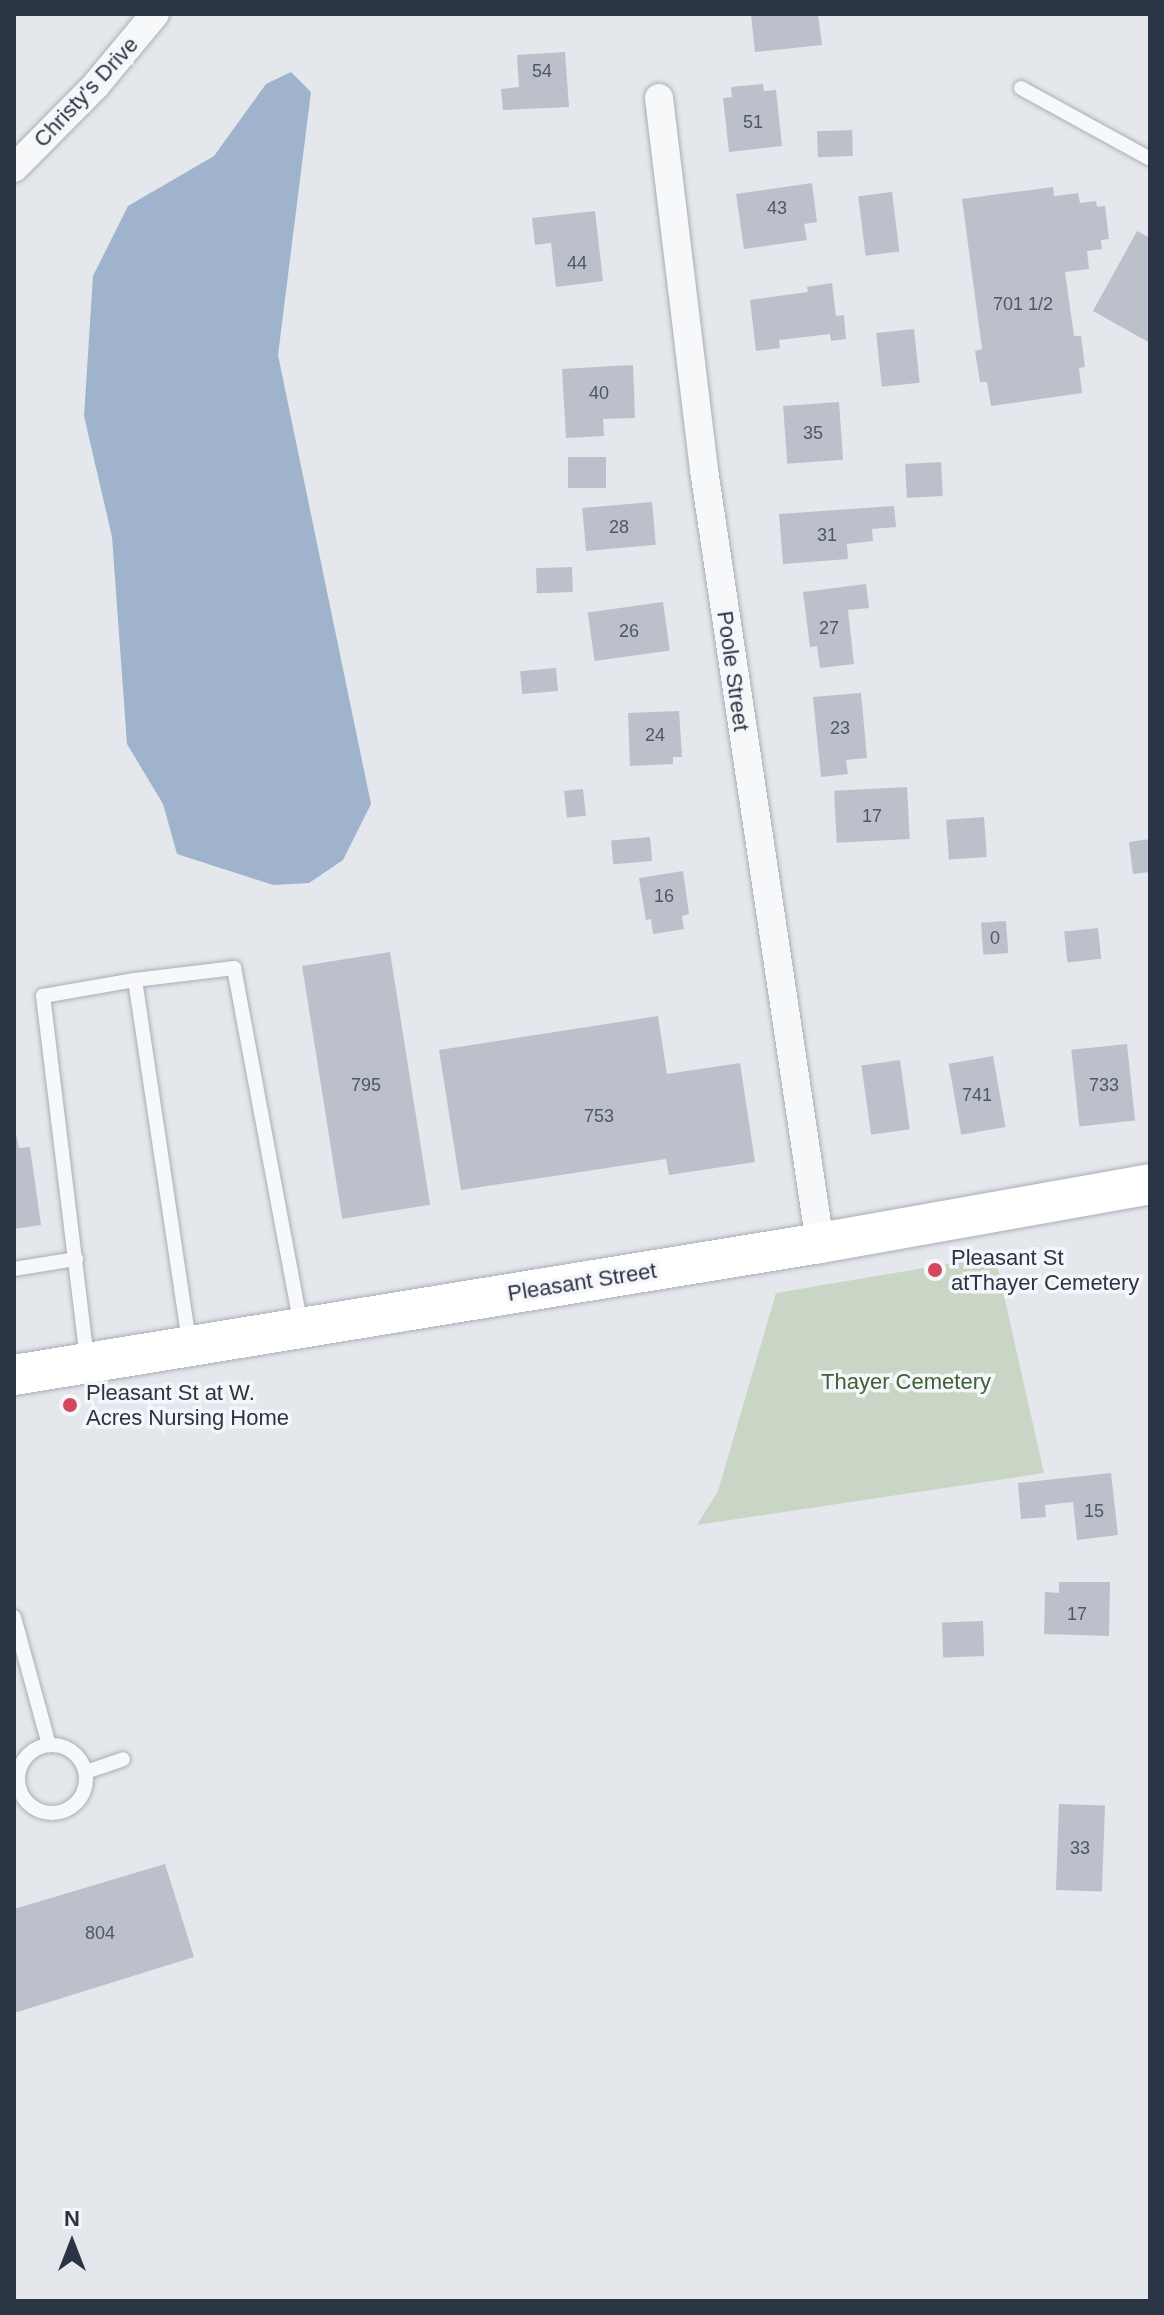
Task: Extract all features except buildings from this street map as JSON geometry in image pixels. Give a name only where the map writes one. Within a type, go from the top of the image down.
[{"type":"main road","name":"Pleasant Street","points":[[14,1375],[1149,1187]]},
{"type":"street","name":"Christy's Drive","points":[[14,168],[96,85],[155,14]]},
{"type":"street","name":"Poole Street","points":[[659,98],[705,484],[820,1243]]},
{"type":"lane","points":[[1021,88],[1150,159]]},
{"type":"lane","points":[[88,1363],[43,996],[135,980],[234,968],[301,1328]]},
{"type":"lane","points":[[135,980],[190,1346]]},
{"type":"lane","points":[[14,1269],[76,1259]]},
{"type":"lane","points":[[14,1617],[49,1745]]},
{"type":"lane","points":[[49,1745],[66,1747],[79,1757],[86,1772],[85,1788],[77,1803],[63,1811],[47,1813],[32,1806],[21,1793],[18,1778],[28,1756],[49,1745]]},
{"type":"lane","points":[[86,1772],[123,1759]]},
{"type":"green space","name":"Thayer Cemetery","points":[[995,1256],[1044,1473],[697,1525],[718,1491],[776,1293]]},
{"type":"water","points":[[291,72],[311,92],[278,355],[371,804],[343,860],[309,883],[273,885],[177,854],[163,804],[127,744],[112,537],[84,416],[93,276],[128,206],[214,156],[266,84]]},
{"type":"place","name":"Pleasant St atThayer Cemetery","points":[[935,1270]]},
{"type":"place","name":"Pleasant St at W. Acres Nursing Home","points":[[70,1405]]}]
